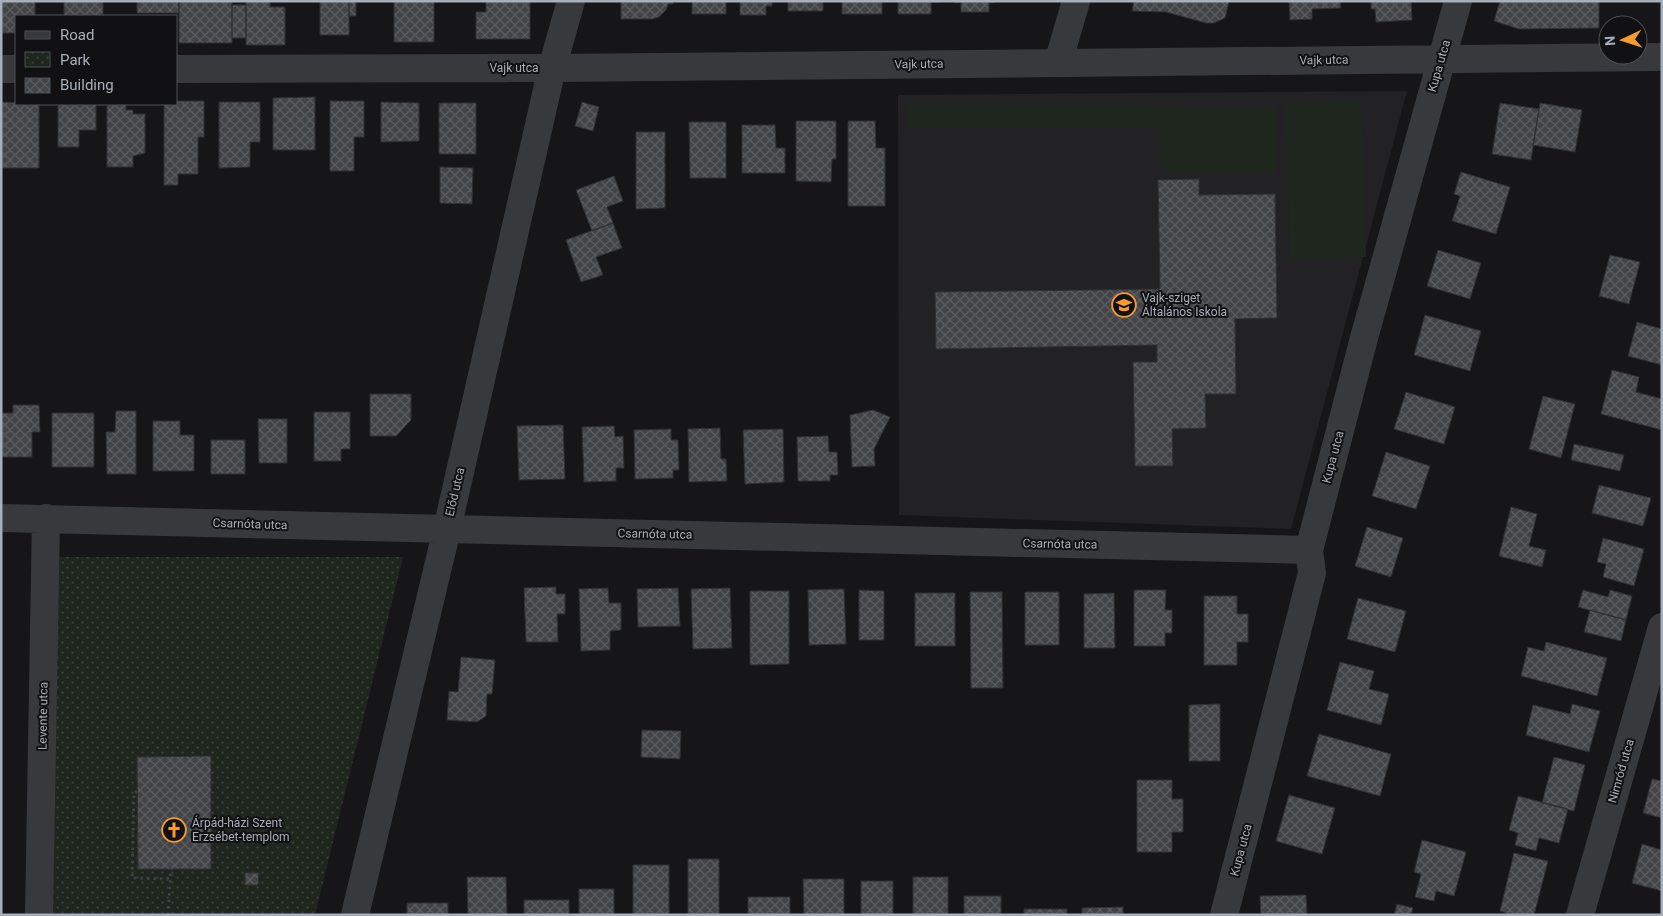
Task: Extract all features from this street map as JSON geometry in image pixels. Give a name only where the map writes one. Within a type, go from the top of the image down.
[{"type":"street","name":"Előd utca","points":[[355,915],[447,529],[552,68],[571,1]]},
{"type":"street","points":[[1058,62],[1076,1]]},
{"type":"street","name":"Kupa utca","points":[[1224,915],[1312,573],[1309,550],[1362,347],[1458,1]]},
{"type":"street","name":"Vajk utca","points":[[178,69],[552,68],[1662,57]]},
{"type":"street","points":[[1,69],[15,69]]},
{"type":"street","name":"Csarnóta utca","points":[[1,518],[1309,550]]},
{"type":"street","name":"Levente utca","points":[[38,915],[46,518]]},
{"type":"street","name":"Nimród utca","points":[[1580,915],[1662,627]]},
{"type":"path","points":[[137,792],[134,792],[132,878],[170,879]]},
{"type":"path","points":[[168,915],[170,869]]},
{"type":"shaded area","name":"Vajk-sziget Általános Iskola","points":[[1407,91],[1291,529],[899,515],[898,95]]},
{"type":"green space","points":[[1361,101],[1366,257],[1290,260],[1285,104]]},
{"type":"green space","points":[[908,105],[1276,107],[1276,173],[1161,172],[1161,128],[909,127]]},
{"type":"green space","points":[[58,557],[403,557],[315,915],[45,915]]},
{"type":"building","points":[[2,1],[35,1],[35,15],[15,15],[15,33],[2,33]]},
{"type":"building","points":[[64,1],[103,1],[103,15],[64,15]]},
{"type":"building","points":[[137,1],[179,1],[179,13],[137,13]]},
{"type":"building","points":[[179,1],[232,1],[232,43],[179,43]]},
{"type":"building","points":[[246,1],[270,1],[270,7],[285,7],[285,45],[246,45]]},
{"type":"building","points":[[320,1],[349,1],[349,35],[320,35]]},
{"type":"building","points":[[349,1],[356,1],[356,16],[349,16]]},
{"type":"building","points":[[394,1],[434,1],[434,42],[394,42]]},
{"type":"building","points":[[486,1],[530,1],[530,39],[476,39],[476,12],[486,12]]},
{"type":"building","points":[[621,1],[673,1],[673,4],[668,4],[666,10],[659,17],[652,19],[621,19]]},
{"type":"building","points":[[692,1],[726,1],[726,14],[692,14]]},
{"type":"building","points":[[740,1],[772,1],[772,6],[766,6],[766,15],[740,15]]},
{"type":"building","points":[[788,1],[823,1],[823,11],[788,11]]},
{"type":"building","points":[[842,1],[882,1],[882,14],[842,14]]},
{"type":"building","points":[[898,1],[939,2],[931,2],[931,14],[898,14]]},
{"type":"building","points":[[955,1],[995,2],[989,3],[989,12],[961,12],[961,2],[955,3]]},
{"type":"building","points":[[1134,1],[1229,2],[1225,18],[1214,23],[1206,23],[1166,12],[1132,11]]},
{"type":"building","points":[[1289,1],[1340,1],[1341,8],[1312,9],[1312,19],[1290,20]]},
{"type":"building","points":[[1371,1],[1411,1],[1412,20],[1376,22],[1375,9],[1371,9]]},
{"type":"building","points":[[1500,1],[1599,1],[1598,28],[1519,29],[1494,21]]},
{"type":"building","points":[[232,5],[246,5],[246,38],[232,38]]},
{"type":"building","points":[[315,97],[315,150],[273,150],[273,98]]},
{"type":"building","points":[[178,101],[204,101],[204,137],[198,137],[198,174],[178,174],[178,185],[164,185],[164,105],[178,105]]},
{"type":"building","points":[[330,101],[364,101],[364,137],[354,137],[354,171],[330,171]]},
{"type":"building","points":[[2,102],[15,103],[15,105],[39,105],[39,168],[2,168]]},
{"type":"building","points":[[219,102],[260,102],[260,142],[250,142],[250,167],[219,168]]},
{"type":"building","points":[[381,102],[419,103],[419,141],[381,142]]},
{"type":"building","points":[[582,102],[599,107],[593,131],[575,126]]},
{"type":"building","points":[[439,103],[476,103],[476,154],[439,154]]},
{"type":"building","points":[[1500,103],[1539,109],[1531,160],[1492,154]]},
{"type":"building","points":[[1540,103],[1582,110],[1575,152],[1533,145]]},
{"type":"building","points":[[58,105],[96,105],[96,130],[79,130],[79,147],[58,147]]},
{"type":"building","points":[[107,105],[126,105],[126,110],[133,110],[133,114],[145,114],[145,153],[133,156],[133,167],[107,167]]},
{"type":"building","points":[[796,121],[836,121],[836,159],[832,159],[831,182],[796,181]]},
{"type":"building","points":[[848,121],[875,121],[876,148],[885,148],[885,206],[848,206]]},
{"type":"building","points":[[689,122],[726,122],[726,178],[690,178]]},
{"type":"building","points":[[742,125],[775,125],[776,148],[785,148],[785,173],[742,173]]},
{"type":"building","points":[[636,132],[665,132],[665,208],[636,209]]},
{"type":"building","points":[[440,167],[473,168],[472,204],[440,203]]},
{"type":"building","points":[[1461,172],[1510,187],[1496,234],[1452,221],[1460,196],[1454,194]]},
{"type":"building","points":[[614,176],[623,201],[607,207],[613,223],[592,231],[576,190]]},
{"type":"building","points":[[1199,179],[1199,195],[1275,194],[1277,318],[1235,319],[1236,394],[1205,394],[1206,428],[1172,429],[1173,466],[1135,466],[1133,362],[1157,362],[1157,345],[936,349],[935,292],[1160,289],[1158,180]]},
{"type":"building","points":[[613,223],[622,248],[596,257],[603,275],[581,282],[566,240]]},
{"type":"building","points":[[1438,250],[1481,263],[1470,299],[1427,286]]},
{"type":"building","points":[[1610,255],[1640,262],[1629,304],[1599,296]]},
{"type":"building","points":[[1425,315],[1481,331],[1470,371],[1414,355]]},
{"type":"building","points":[[1637,322],[1662,329],[1662,365],[1628,356]]},
{"type":"building","points":[[1612,370],[1639,377],[1636,392],[1662,399],[1662,430],[1601,414]]},
{"type":"building","points":[[1406,392],[1455,407],[1444,444],[1394,429]]},
{"type":"building","points":[[370,394],[411,394],[411,420],[396,436],[370,436]]},
{"type":"building","points":[[1543,396],[1575,404],[1561,458],[1529,449]]},
{"type":"building","points":[[13,405],[39,405],[40,432],[32,432],[32,457],[1,457],[1,413],[13,413]]},
{"type":"building","points":[[873,410],[890,417],[874,449],[875,466],[852,467],[850,415]]},
{"type":"building","points":[[116,411],[136,411],[136,474],[107,474],[106,432],[115,432]]},
{"type":"building","points":[[314,412],[350,412],[350,449],[341,449],[341,461],[314,461]]},
{"type":"building","points":[[52,413],[94,413],[94,467],[52,467]]},
{"type":"building","points":[[258,419],[287,419],[287,463],[259,463]]},
{"type":"building","points":[[153,421],[180,421],[180,435],[194,435],[194,471],[153,471]]},
{"type":"building","points":[[563,425],[565,479],[519,480],[517,426]]},
{"type":"building","points":[[614,426],[615,437],[623,436],[624,468],[616,468],[616,481],[584,482],[582,427]]},
{"type":"building","points":[[720,428],[721,459],[726,459],[727,481],[689,482],[688,429]]},
{"type":"building","points":[[671,429],[671,440],[678,440],[679,470],[673,470],[673,478],[635,479],[634,430]]},
{"type":"building","points":[[783,429],[784,482],[745,484],[743,430]]},
{"type":"building","points":[[828,436],[829,452],[837,452],[838,475],[830,475],[830,481],[798,481],[797,437]]},
{"type":"building","points":[[211,440],[245,440],[245,474],[211,474]]},
{"type":"building","points":[[1574,444],[1624,455],[1620,471],[1571,460]]},
{"type":"building","points":[[1386,452],[1430,466],[1416,509],[1372,496]]},
{"type":"building","points":[[1599,485],[1651,498],[1643,526],[1592,513]]},
{"type":"building","points":[[1511,507],[1537,514],[1529,546],[1546,550],[1542,567],[1499,556]]},
{"type":"building","points":[[1367,527],[1403,538],[1391,577],[1355,566]]},
{"type":"building","points":[[1603,538],[1644,549],[1634,586],[1603,577],[1606,564],[1597,562]]},
{"type":"building","points":[[556,587],[556,594],[565,594],[565,614],[557,614],[558,642],[526,642],[524,588]]},
{"type":"building","points":[[608,588],[609,603],[621,603],[621,630],[610,631],[610,650],[581,651],[579,589]]},
{"type":"building","points":[[678,588],[680,626],[638,627],[637,589]]},
{"type":"building","points":[[730,588],[732,648],[693,649],[691,589]]},
{"type":"building","points":[[844,589],[846,644],[809,645],[808,590]]},
{"type":"building","points":[[859,590],[884,591],[884,640],[859,640]]},
{"type":"building","points":[[1134,590],[1166,590],[1165,610],[1172,610],[1172,633],[1165,633],[1165,646],[1134,646]]},
{"type":"building","points":[[1583,590],[1608,597],[1610,590],[1632,596],[1626,620],[1578,607]]},
{"type":"building","points":[[750,591],[789,591],[789,664],[750,665]]},
{"type":"building","points":[[970,592],[1002,592],[1003,688],[971,688]]},
{"type":"building","points":[[1025,592],[1059,592],[1059,645],[1025,645]]},
{"type":"building","points":[[915,593],[955,593],[955,646],[915,646]]},
{"type":"building","points":[[1114,593],[1115,648],[1084,648],[1084,594]]},
{"type":"building","points":[[1204,596],[1237,596],[1237,614],[1248,614],[1248,642],[1237,642],[1237,665],[1204,665]]},
{"type":"building","points":[[1358,598],[1406,611],[1395,652],[1347,639]]},
{"type":"building","points":[[1590,610],[1626,620],[1621,641],[1584,632]]},
{"type":"building","points":[[1546,642],[1607,658],[1597,696],[1521,676],[1528,647],[1544,651]]},
{"type":"building","points":[[461,657],[495,660],[492,694],[487,694],[486,716],[477,722],[447,720],[449,691],[458,692]]},
{"type":"building","points":[[1340,662],[1374,671],[1369,689],[1389,694],[1381,725],[1327,710]]},
{"type":"building","points":[[1220,704],[1220,761],[1189,761],[1189,705]]},
{"type":"building","points":[[1572,704],[1600,711],[1589,752],[1526,735],[1533,705],[1570,714]]},
{"type":"building","points":[[642,730],[681,731],[680,759],[641,757]]},
{"type":"building","points":[[1319,734],[1391,754],[1380,796],[1307,776]]},
{"type":"building","name":"Árpád-házi Szent Erzsébet-templom","points":[[211,756],[211,869],[138,869],[137,757]]},
{"type":"building","points":[[1554,757],[1585,765],[1574,811],[1542,803]]},
{"type":"building","points":[[1652,779],[1662,781],[1662,818],[1643,813]]},
{"type":"building","points":[[1137,780],[1172,780],[1172,799],[1183,799],[1183,832],[1172,832],[1172,852],[1137,852]]},
{"type":"building","points":[[1289,795],[1335,808],[1322,854],[1276,841]]},
{"type":"building","points":[[1518,796],[1568,809],[1559,843],[1539,838],[1536,851],[1515,845],[1518,833],[1509,830]]},
{"type":"building","points":[[1422,840],[1466,852],[1454,896],[1436,891],[1434,901],[1415,897],[1421,874],[1414,872]]},
{"type":"building","points":[[1642,844],[1662,850],[1662,891],[1632,883]]},
{"type":"building","points":[[1514,853],[1548,861],[1534,915],[1512,915],[1500,911]]},
{"type":"building","points":[[688,859],[719,859],[719,915],[688,915]]},
{"type":"building","points":[[633,865],[669,865],[669,915],[633,915]]},
{"type":"building","points":[[245,873],[259,873],[258,885],[245,885]]},
{"type":"building","points":[[467,877],[506,877],[507,915],[468,915]]},
{"type":"building","points":[[913,877],[948,877],[948,915],[913,915]]},
{"type":"building","points":[[803,879],[844,879],[844,915],[804,915]]},
{"type":"building","points":[[861,881],[893,881],[893,915],[861,915]]},
{"type":"building","points":[[579,889],[614,889],[614,915],[579,915]]},
{"type":"building","points":[[1306,895],[1307,915],[1261,915],[1260,896]]},
{"type":"building","points":[[964,896],[1001,896],[1001,915],[964,915]]},
{"type":"building","points":[[748,897],[790,897],[790,915],[748,915]]},
{"type":"building","points":[[524,900],[569,900],[569,915],[524,915]]},
{"type":"building","points":[[407,903],[448,903],[448,915],[407,915]]},
{"type":"building","points":[[1397,904],[1413,908],[1411,915],[1394,915]]},
{"type":"building","points":[[1123,907],[1123,915],[1082,915],[1082,908]]},
{"type":"building","points":[[1024,909],[1067,909],[1067,915],[1024,915]]},
{"type":"place","name":"Vajk-sziget Általános Iskola","points":[[1124,305]]},
{"type":"place","name":"Árpád-házi Szent Erzsébet-templom","points":[[174,830]]}]
